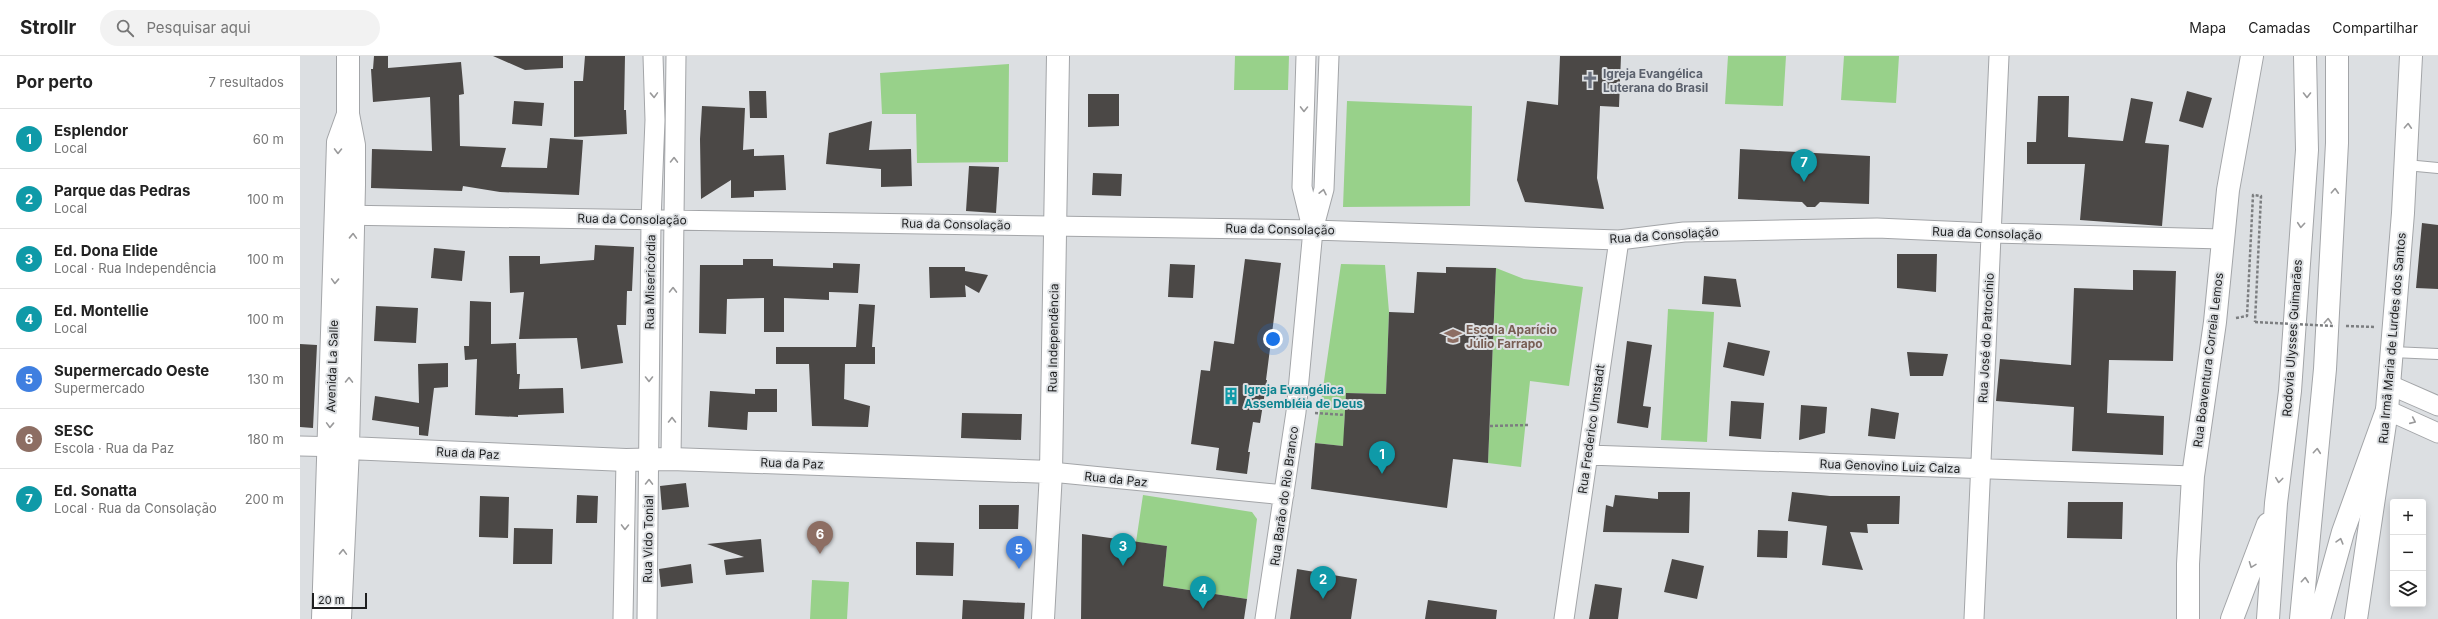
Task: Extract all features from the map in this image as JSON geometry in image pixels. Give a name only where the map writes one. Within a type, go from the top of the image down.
[{"type":"main road","name":"Avenida La Salle","points":[[340,619],[334,572],[345,215],[338,142],[348,114],[348,56]]},
{"type":"main road","name":"Rua Independência","points":[[1043,619],[1051,472],[1058,56]]},
{"type":"main road","name":"Rua Boaventura Correia Lemos","points":[[2188,619],[2188,564],[2192,476],[2215,322],[2228,190],[2252,56]]},
{"type":"main road","name":"Rodovia Ulysses Guimarães","points":[[2268,619],[2276,503],[2290,391],[2308,150],[2305,56]]},
{"type":"main road","points":[[2301,619],[2325,369],[2337,143],[2337,56]]},
{"type":"main road","name":"Rua Irmã Maria de Lurdes dos Santos","points":[[2356,619],[2390,385],[2406,165],[2410,56]]},
{"type":"main road","points":[[2318,619],[2343,532],[2387,410]]},
{"type":"main road","name":"Rua da Paz","points":[[338,447],[626,460],[671,459],[1051,472]]},
{"type":"main road","points":[[2232,619],[2276,503]]},
{"type":"main road","name":"Avenida La Salle","points":[[322,619],[334,572]]},
{"type":"street","name":"Rua Misericórdia","points":[[649,459],[651,220],[655,120],[653,56]]},
{"type":"street","name":"Rua Misericórdia","points":[[671,459],[676,56]]},
{"type":"street","name":"Rua Barão do Rio Branco","points":[[1306,56],[1302,187],[1313,230]]},
{"type":"street","name":"Rua Barão do Rio Branco","points":[[1265,619],[1296,412],[1313,230],[1324,189],[1329,56]]},
{"type":"street","name":"Rua José do Patrocínio","points":[[1974,619],[1999,56]]},
{"type":"street","points":[[1305,78],[1328,78]]},
{"type":"street","name":"Rua da Consolação","points":[[345,215],[1313,230],[1619,240],[1684,232],[1869,228],[1991,234],[2222,239]]},
{"type":"street","name":"Rua Frederico Umstadt","points":[[1564,619],[1619,240]]},
{"type":"street","points":[[649,346],[672,346]]},
{"type":"street","points":[[2390,385],[2438,406]]},
{"type":"street","points":[[2387,410],[2438,433]]},
{"type":"street","name":"Rua da Paz","points":[[300,446],[338,447]]},
{"type":"street","name":"Rua Genovino Luiz Calza","points":[[1588,455],[2192,476]]},
{"type":"street","name":"Rua Vido Tonial","points":[[647,619],[649,459]]},
{"type":"street","name":"Rua Vido Tonial","points":[[623,619],[626,460]]},
{"type":"street","name":"Rua da Paz","points":[[1051,472],[1284,495]]},
{"type":"street","points":[[624,572],[648,571]]},
{"type":"lane","points":[[2406,165],[2438,168]]},
{"type":"lane","points":[[2392,352],[2438,354]]},
{"type":"path","points":[[2247,316],[2254,196],[2261,196],[2254,322],[2335,326]]},
{"type":"path","points":[[2345,326],[2395,327]]},
{"type":"path","points":[[1296,412],[1345,415]]},
{"type":"path","points":[[1490,426],[1529,425]]},
{"type":"green space","points":[[1235,56],[1289,56],[1288,90],[1234,90]]},
{"type":"green space","points":[[1728,56],[1786,56],[1783,106],[1725,104]]},
{"type":"green space","points":[[1844,56],[1899,56],[1896,103],[1841,100]]},
{"type":"green space","points":[[1009,64],[1008,162],[917,163],[916,114],[882,114],[880,73]]},
{"type":"green space","points":[[1347,101],[1472,106],[1470,206],[1343,207]]},
{"type":"green space","points":[[1341,264],[1385,265],[1389,312],[1386,394],[1346,393],[1344,429],[1379,450],[1315,443]]},
{"type":"green space","points":[[1496,268],[1524,279],[1583,287],[1569,386],[1530,381],[1521,467],[1488,463]]},
{"type":"green space","points":[[1668,309],[1714,312],[1707,442],[1661,440]]},
{"type":"green space","points":[[1143,495],[1252,512],[1257,519],[1247,599],[1163,586],[1167,546],[1136,542]]},
{"type":"green space","points":[[812,580],[849,582],[847,619],[810,619]]},
{"type":"building","points":[[374,56],[388,56],[388,68],[461,62],[464,94],[459,95],[460,146],[506,148],[501,167],[547,168],[550,138],[583,140],[579,195],[500,192],[463,186],[462,191],[371,188],[372,149],[432,151],[430,97],[373,102],[371,69],[373,69]]},
{"type":"building","points":[[493,56],[563,56],[563,68],[525,70]]},
{"type":"building","points":[[585,56],[625,56],[624,110],[626,110],[627,134],[574,137],[574,81],[583,81]]},
{"type":"building","points":[[1560,56],[1621,56],[1619,107],[1600,106],[1597,178],[1604,209],[1525,202],[1517,180],[1527,101],[1558,105]]},
{"type":"building","points":[[749,91],[766,91],[767,118],[750,118]]},
{"type":"building","points":[[2187,91],[2212,98],[2203,128],[2179,121]]},
{"type":"building","points":[[1088,94],[1119,94],[1119,126],[1088,127]]},
{"type":"building","points":[[2038,96],[2069,96],[2068,137],[2123,141],[2131,98],[2153,102],[2145,143],[2169,145],[2162,226],[2080,220],[2085,164],[2027,164],[2027,142],[2036,142]]},
{"type":"building","points":[[514,101],[544,103],[542,126],[512,124]]},
{"type":"building","points":[[702,106],[745,108],[743,150],[754,149],[754,156],[784,155],[786,190],[754,191],[754,197],[731,198],[731,180],[701,199],[700,139]]},
{"type":"building","points":[[872,121],[869,150],[911,149],[912,186],[881,187],[881,169],[826,164],[829,133]]},
{"type":"building","points":[[1740,149],[1870,156],[1869,204],[1820,202],[1815,207],[1807,207],[1802,202],[1738,199]]},
{"type":"building","points":[[969,166],[999,167],[996,213],[966,211]]},
{"type":"building","points":[[1093,173],[1122,174],[1121,196],[1092,195]]},
{"type":"building","points":[[2422,223],[2438,225],[2438,289],[2416,288]]},
{"type":"building","points":[[595,245],[634,247],[632,291],[627,291],[626,325],[617,325],[623,363],[581,369],[577,338],[519,339],[524,292],[510,293],[509,256],[540,256],[540,264],[594,260]]},
{"type":"building","points":[[434,248],[465,251],[462,281],[431,278]]},
{"type":"building","points":[[1897,254],[1937,254],[1936,292],[1897,288]]},
{"type":"building","points":[[743,259],[773,259],[773,266],[833,268],[833,263],[860,264],[858,293],[829,292],[829,300],[784,298],[784,332],[764,332],[764,298],[727,299],[726,334],[699,333],[700,265],[743,265]]},
{"type":"building","points":[[1245,259],[1281,263],[1267,380],[1260,423],[1253,422],[1248,452],[1250,452],[1247,474],[1216,470],[1219,448],[1191,444],[1201,370],[1210,371],[1214,341],[1234,344]]},
{"type":"building","points":[[1170,264],[1195,265],[1193,298],[1168,297]]},
{"type":"building","points":[[929,267],[965,267],[965,271],[988,275],[979,293],[965,285],[966,297],[930,298]]},
{"type":"building","points":[[1446,267],[1496,268],[1488,463],[1453,459],[1447,508],[1311,489],[1315,443],[1343,446],[1346,393],[1386,394],[1389,312],[1414,313],[1417,272],[1446,273]]},
{"type":"building","points":[[2133,270],[2176,271],[2173,361],[2109,360],[2107,413],[2164,416],[2163,455],[2072,451],[2074,407],[1996,401],[2000,359],[2071,365],[2074,288],[2133,290]]},
{"type":"building","points":[[1704,276],[1736,279],[1741,307],[1702,304]]},
{"type":"building","points":[[470,301],[491,302],[491,344],[516,343],[517,374],[520,374],[519,389],[563,388],[564,413],[518,415],[518,417],[475,415],[477,359],[465,360],[464,346],[469,346]]},
{"type":"building","points":[[859,304],[875,305],[872,347],[875,347],[875,364],[845,364],[844,399],[870,406],[868,427],[812,426],[809,364],[776,364],[776,347],[856,347]]},
{"type":"building","points":[[376,306],[418,308],[416,343],[374,341]]},
{"type":"building","points":[[1627,341],[1652,345],[1643,406],[1651,407],[1648,428],[1617,423]]},
{"type":"building","points":[[1728,342],[1770,351],[1764,376],[1723,367]]},
{"type":"building","points":[[300,344],[317,345],[313,428],[300,427]]},
{"type":"building","points":[[1907,352],[1948,354],[1943,376],[1910,376]]},
{"type":"building","points":[[448,363],[448,387],[434,388],[428,436],[419,435],[419,427],[372,420],[375,396],[419,403],[418,364]]},
{"type":"building","points":[[755,389],[777,389],[777,412],[748,412],[747,430],[708,427],[710,391],[755,394]]},
{"type":"building","points":[[1731,401],[1764,403],[1761,439],[1729,436]]},
{"type":"building","points":[[1801,405],[1827,407],[1825,433],[1799,440]]},
{"type":"building","points":[[1871,408],[1899,413],[1895,439],[1868,436]]},
{"type":"building","points":[[962,413],[1022,414],[1021,440],[961,438]]},
{"type":"building","points":[[686,483],[689,507],[662,510],[660,486]]},
{"type":"building","points":[[1658,492],[1690,492],[1689,533],[1603,532],[1606,505],[1613,507],[1615,495],[1658,499]]},
{"type":"building","points":[[1792,492],[1830,496],[1900,496],[1899,524],[1867,524],[1868,533],[1850,532],[1863,570],[1822,565],[1827,526],[1788,521]]},
{"type":"building","points":[[577,495],[598,496],[597,523],[576,523]]},
{"type":"building","points":[[480,496],[509,497],[508,538],[479,537]]},
{"type":"building","points":[[2068,502],[2123,502],[2122,539],[2067,538]]},
{"type":"building","points":[[979,505],[1019,505],[1018,529],[979,529]]},
{"type":"building","points":[[514,528],[553,529],[552,564],[513,564]]},
{"type":"building","points":[[1758,530],[1788,531],[1787,558],[1757,557]]},
{"type":"building","points":[[1082,534],[1167,546],[1163,586],[1247,599],[1244,619],[1081,619]]},
{"type":"building","points":[[761,539],[764,572],[726,575],[724,560],[744,557],[707,544]]},
{"type":"building","points":[[916,542],[954,543],[953,576],[916,575]]},
{"type":"building","points":[[1672,559],[1704,566],[1697,599],[1664,592]]},
{"type":"building","points":[[691,564],[693,583],[661,587],[659,569]]},
{"type":"building","points":[[1297,569],[1357,579],[1351,619],[1290,619]]},
{"type":"building","points":[[1595,584],[1622,588],[1618,619],[1589,619]]},
{"type":"building","points":[[963,600],[1025,603],[1024,619],[962,619]]},
{"type":"building","points":[[1428,600],[1497,610],[1496,619],[1425,619]]},
{"type":"place","name":"Igreja Evangélica Luterana do Brasil","points":[[1590,80]]},
{"type":"place","name":"Ed. Sonatta","points":[[1804,182]]},
{"type":"place","name":"Escola Aparício Júlio Farrapo","points":[[1453,336]]},
{"type":"place","name":"Igreja Evangélica Assembléia de Deus","points":[[1231,396]]},
{"type":"place","name":"Esplendor","points":[[1382,474]]},
{"type":"place","name":"SESC","points":[[820,554]]},
{"type":"place","name":"Ed. Dona Elide","points":[[1123,566]]},
{"type":"place","name":"Supermercado Oeste","points":[[1019,569]]},
{"type":"place","name":"Parque das Pedras","points":[[1323,599]]},
{"type":"place","name":"Ed. Montellie","points":[[1203,609]]}]
